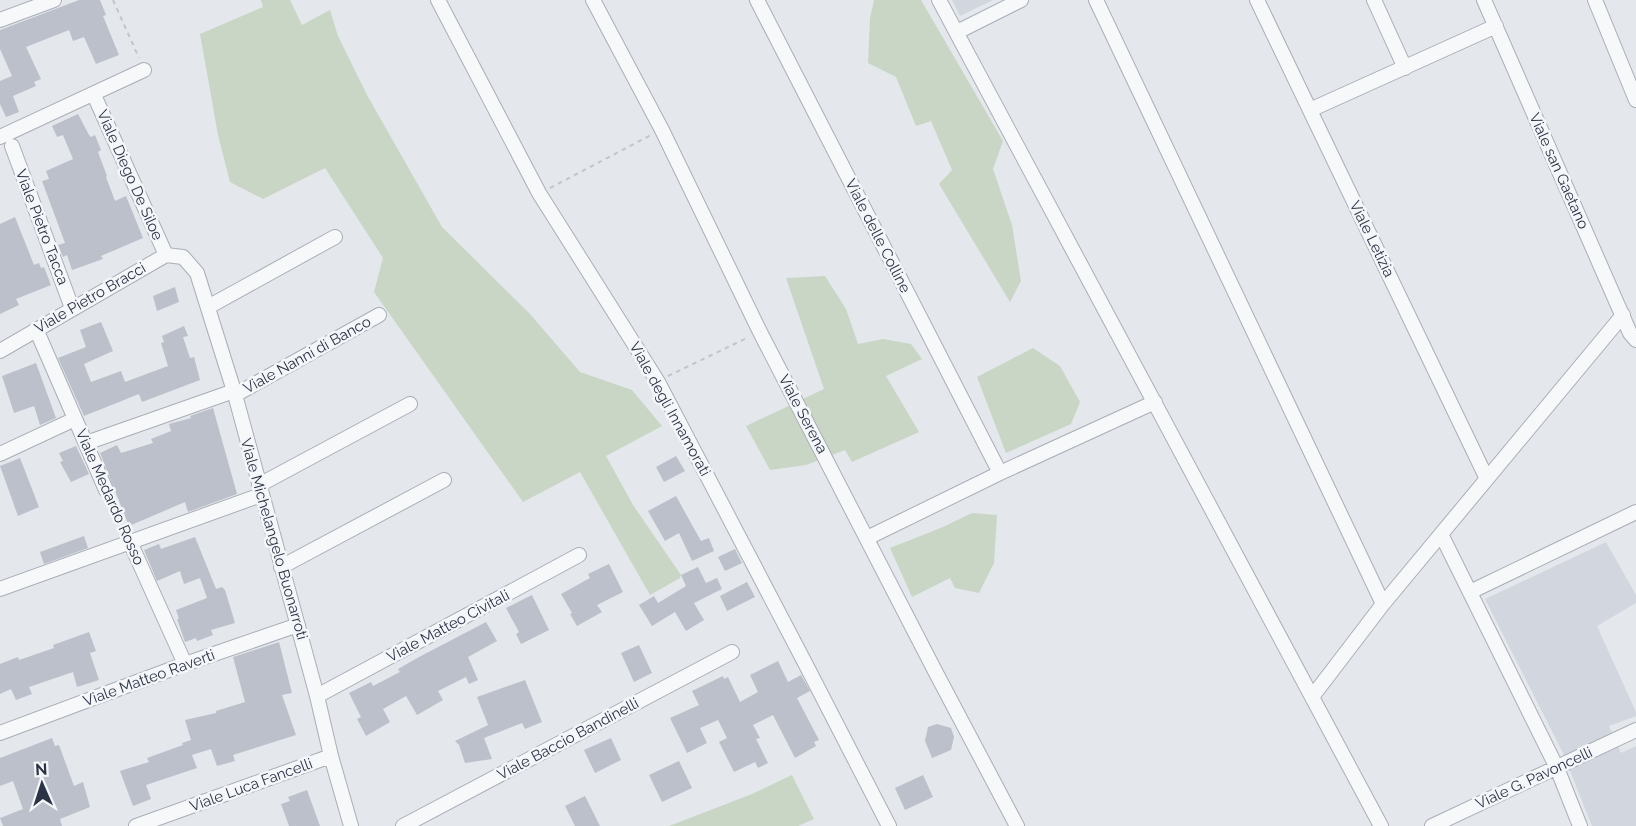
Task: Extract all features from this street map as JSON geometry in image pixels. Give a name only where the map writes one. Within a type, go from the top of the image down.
[{"type":"street","points":[[0,20],[54,0]]},
{"type":"street","name":"Viale degli Innamorati","points":[[438,0],[539,193],[657,382],[806,663],[889,826]]},
{"type":"street","name":"Viale Serena","points":[[594,0],[662,130],[759,332],[934,671],[1017,826]]},
{"type":"street","name":"Viale delle Colline","points":[[757,0],[1000,473]]},
{"type":"street","points":[[939,0],[1381,826]]},
{"type":"street","points":[[957,32],[1021,0]]},
{"type":"street","points":[[1096,0],[1383,604]]},
{"type":"street","name":"Viale Letizia","points":[[1257,0],[1487,479]]},
{"type":"street","points":[[1374,0],[1405,68]]},
{"type":"street","name":"Viale san Gaetano","points":[[1484,0],[1623,315],[1634,334]]},
{"type":"street","points":[[1594,0],[1636,100]]},
{"type":"street","points":[[1310,110],[1496,26]]},
{"type":"street","points":[[0,137],[144,70]]},
{"type":"street","name":"Viale Diego De Siloe","points":[[94,94],[166,255]]},
{"type":"street","name":"Viale Pietro Tacca","points":[[12,146],[72,308]]},
{"type":"street","points":[[208,307],[335,237]]},
{"type":"street","name":"Viale Michelangelo Buonarroti","points":[[166,255],[183,257],[197,273],[234,393],[351,826]]},
{"type":"street","name":"Viale Pietro Bracci","points":[[0,351],[166,255]]},
{"type":"street","name":"Viale Nanni di Banco","points":[[87,443],[234,393],[379,315]]},
{"type":"street","points":[[1312,697],[1383,604],[1623,315]]},
{"type":"street","name":"Viale Medardo Rosso","points":[[36,329],[106,490]]},
{"type":"street","points":[[867,538],[1000,473],[1155,402]]},
{"type":"street","points":[[0,589],[130,542],[260,490],[410,404]]},
{"type":"street","points":[[0,454],[75,419]]},
{"type":"street","points":[[281,567],[444,480]]},
{"type":"street","points":[[1470,592],[1636,512]]},
{"type":"street","points":[[1441,534],[1557,768],[1580,826]]},
{"type":"street","name":"Viale Medardo Rosso","points":[[130,542],[185,664]]},
{"type":"street","name":"Viale Matteo Civitali","points":[[317,696],[579,555]]},
{"type":"street","name":"Viale Matteo Raverti","points":[[0,733],[185,664],[298,625]]},
{"type":"street","name":"Viale Baccio Bandinelli","points":[[403,826],[732,652]]},
{"type":"street","name":"Viale G. Pavoncelli","points":[[1432,826],[1636,730]]},
{"type":"street","name":"Viale Luca Fancelli","points":[[136,826],[331,756]]},
{"type":"path","points":[[113,0],[144,70]]},
{"type":"path","points":[[539,193],[662,130]]},
{"type":"path","points":[[657,382],[759,332]]},
{"type":"path","name":"Viale Medardo Rosso","points":[[106,490],[130,542]]},
{"type":"shaded area","points":[[952,0],[993,0],[960,16]]},
{"type":"shaded area","points":[[1606,542],[1636,595],[1636,603],[1597,626],[1636,712],[1636,716],[1609,726],[1621,753],[1636,746],[1636,826],[1592,826],[1563,753],[1485,599]]},
{"type":"green space","points":[[261,0],[290,0],[302,25],[330,10],[338,36],[367,95],[442,227],[530,314],[580,372],[632,390],[662,426],[606,456],[633,505],[681,575],[680,578],[650,595],[580,472],[523,502],[374,292],[383,258],[325,168],[263,199],[230,182],[218,135],[200,34],[263,7]]},
{"type":"green space","points":[[874,0],[921,0],[1003,141],[993,169],[1012,225],[1021,281],[1010,302],[939,184],[952,170],[931,121],[916,126],[896,77],[868,63],[870,18]]},
{"type":"green space","points":[[825,276],[846,309],[858,344],[883,339],[911,344],[922,359],[886,376],[919,432],[852,462],[845,450],[806,465],[770,470],[746,426],[824,389],[786,278]]},
{"type":"green space","points":[[1033,348],[1060,366],[1080,402],[1071,424],[1006,453],[977,377]]},
{"type":"green space","points":[[972,513],[997,515],[994,563],[979,593],[955,588],[950,578],[912,597],[890,548]]},
{"type":"green space","points":[[792,775],[814,819],[798,826],[669,826],[752,794]]},
{"type":"building","points":[[79,0],[100,0],[106,15],[103,16],[119,55],[96,64],[84,37],[73,41],[69,30],[26,47],[41,79],[34,82],[36,86],[13,96],[19,112],[6,117],[0,104],[0,81],[12,76],[0,49],[0,30]]},
{"type":"building","points":[[78,114],[89,135],[91,137],[95,135],[101,150],[98,152],[115,201],[126,196],[143,238],[101,256],[103,259],[72,270],[67,255],[63,257],[58,245],[65,243],[42,181],[49,179],[46,171],[73,159],[63,135],[57,137],[52,126]]},
{"type":"building","points":[[15,217],[34,265],[39,263],[41,268],[44,267],[51,285],[16,299],[19,305],[0,314],[0,224]]},
{"type":"building","points":[[175,287],[179,302],[157,311],[153,296]]},
{"type":"building","points":[[101,322],[113,351],[84,364],[91,382],[121,371],[125,382],[168,366],[161,343],[164,342],[162,336],[184,326],[188,336],[183,337],[190,358],[194,357],[200,380],[142,402],[139,394],[84,416],[58,358],[86,347],[80,330]]},
{"type":"building","points":[[36,363],[56,418],[40,425],[34,406],[14,413],[2,376]]},
{"type":"building","points":[[213,408],[237,494],[188,512],[185,502],[129,526],[100,453],[117,445],[121,453],[153,443],[151,439],[171,431],[169,424],[191,418],[190,416]]},
{"type":"building","points":[[76,446],[89,474],[71,482],[60,462],[63,461],[59,453]]},
{"type":"building","points":[[676,456],[685,471],[664,482],[656,467]]},
{"type":"building","points":[[20,458],[39,507],[18,516],[0,466]]},
{"type":"building","points":[[676,496],[701,541],[709,538],[714,551],[692,561],[679,533],[665,541],[648,511]]},
{"type":"building","points":[[84,536],[88,548],[44,564],[40,552]]},
{"type":"building","points":[[195,537],[216,589],[222,587],[225,590],[235,623],[211,630],[213,635],[197,641],[196,638],[185,642],[176,610],[207,598],[200,578],[184,584],[180,571],[157,581],[144,550],[159,544],[161,549]]},
{"type":"building","points":[[735,549],[742,563],[725,571],[718,557]]},
{"type":"building","points":[[609,564],[623,592],[597,605],[602,612],[577,626],[561,594],[590,578],[588,574]]},
{"type":"building","points":[[698,567],[706,583],[717,578],[722,589],[694,603],[704,620],[686,631],[675,612],[652,626],[639,605],[654,596],[658,603],[686,586],[681,575]]},
{"type":"building","points":[[747,582],[755,597],[727,611],[720,596]]},
{"type":"building","points":[[532,595],[549,630],[521,644],[516,634],[519,632],[506,608]]},
{"type":"building","points":[[486,622],[497,641],[468,657],[478,680],[469,684],[466,677],[438,691],[443,700],[417,715],[406,696],[383,709],[390,722],[366,736],[357,719],[361,717],[349,693],[371,682],[373,686],[400,672],[398,669],[419,657]]},
{"type":"building","points":[[89,632],[96,651],[90,653],[99,680],[77,687],[73,672],[29,687],[32,694],[16,700],[11,689],[0,694],[0,664],[54,648],[53,645]]},
{"type":"building","points":[[279,642],[292,693],[282,695],[296,735],[233,755],[235,761],[217,766],[211,749],[192,755],[197,768],[146,785],[151,799],[133,806],[120,771],[149,762],[147,758],[191,740],[185,720],[216,713],[216,711],[245,702],[233,657]]},
{"type":"building","points":[[639,645],[652,673],[634,682],[621,653]]},
{"type":"building","points":[[778,661],[788,682],[801,675],[810,691],[797,698],[819,740],[814,742],[816,746],[795,758],[773,715],[753,725],[760,738],[756,739],[768,763],[758,768],[755,762],[734,772],[719,742],[727,738],[718,720],[700,728],[707,743],[687,753],[670,718],[699,705],[692,691],[723,676],[724,679],[728,677],[740,702],[758,692],[750,675]]},
{"type":"building","points":[[525,680],[542,722],[525,729],[522,723],[484,738],[492,759],[465,763],[459,745],[455,741],[488,725],[477,697]]},
{"type":"building","points":[[937,724],[951,728],[954,737],[951,750],[932,758],[925,741],[928,727]]},
{"type":"building","points":[[52,738],[55,746],[59,745],[74,786],[83,782],[90,807],[60,819],[62,826],[3,826],[0,818],[23,809],[13,781],[0,786],[0,758]]},
{"type":"building","points":[[611,738],[621,760],[595,773],[584,750]]},
{"type":"building","points":[[679,761],[692,788],[662,802],[649,775]]},
{"type":"building","points":[[923,775],[933,797],[905,810],[895,788]]},
{"type":"building","points":[[307,790],[320,826],[289,826],[281,804],[290,801],[288,797]]},
{"type":"building","points":[[585,796],[600,826],[575,826],[565,806]]}]
